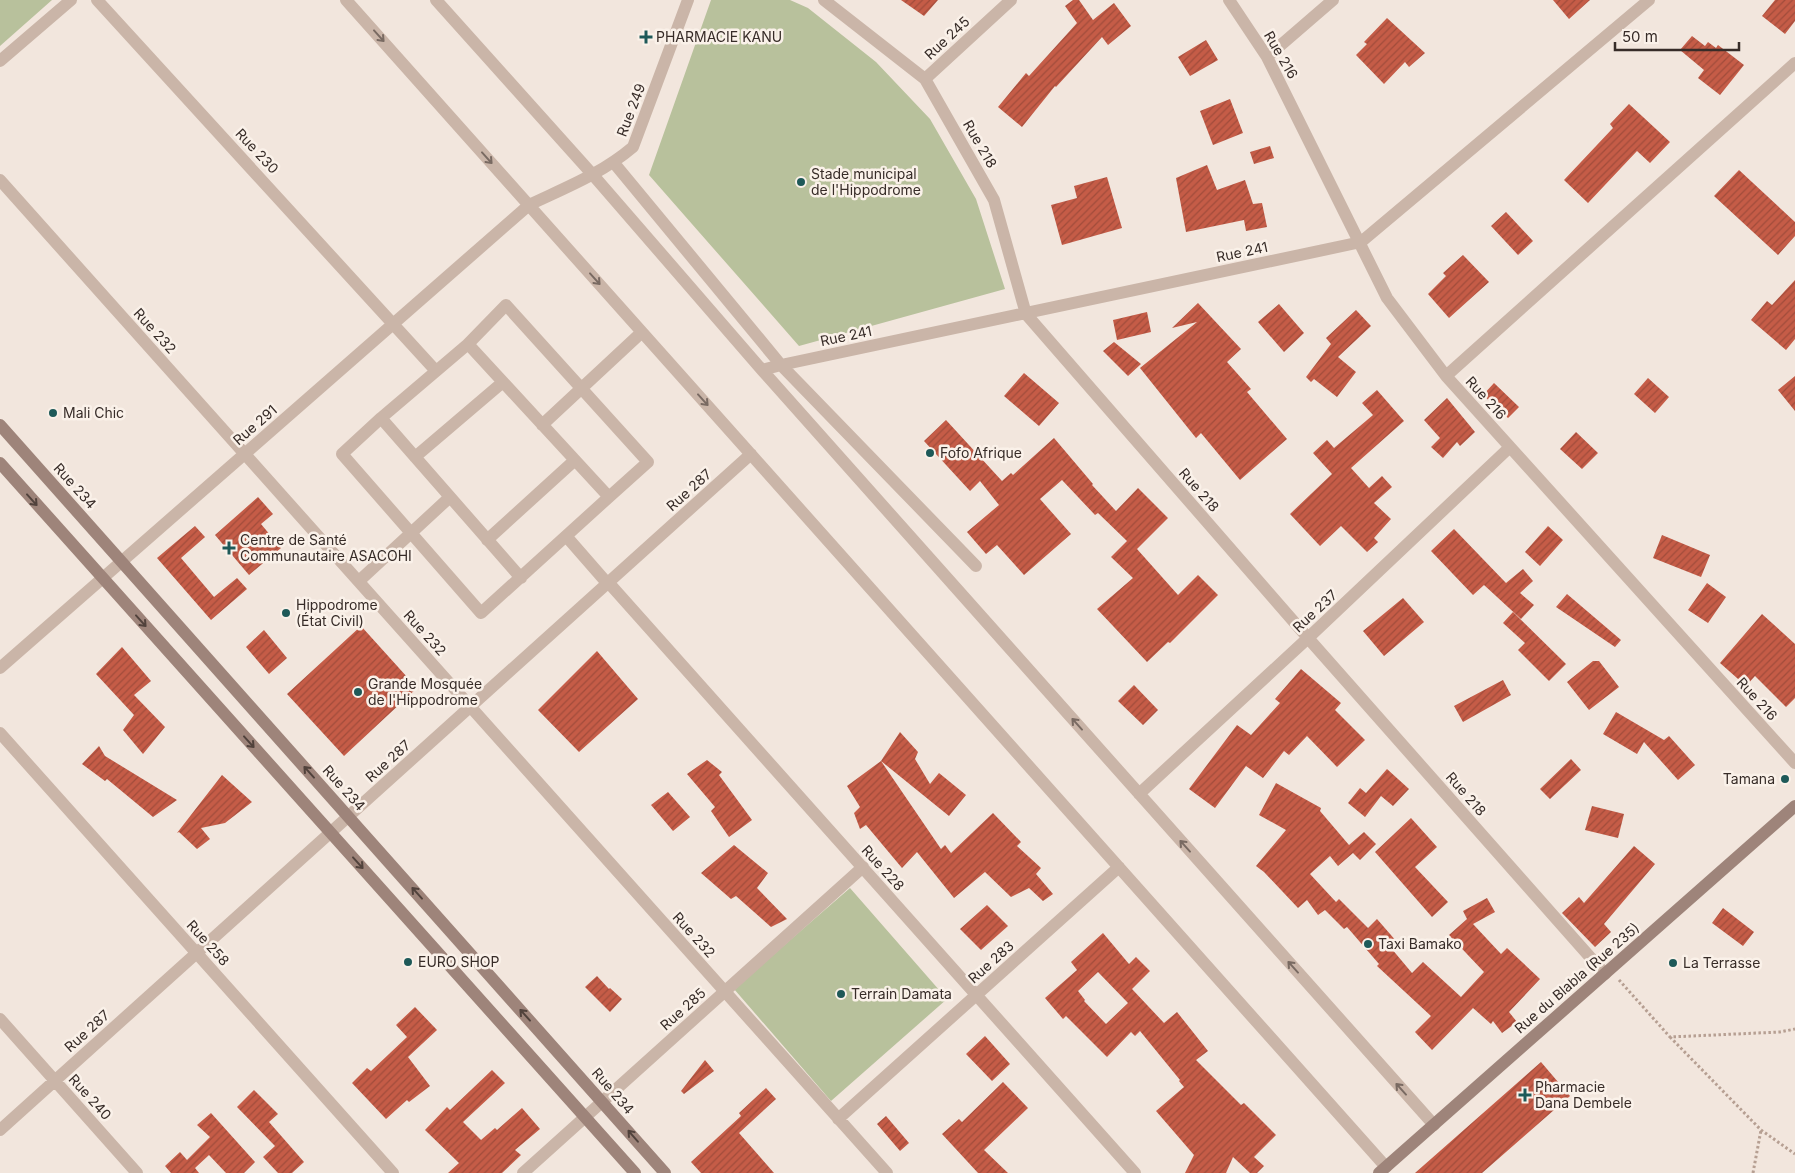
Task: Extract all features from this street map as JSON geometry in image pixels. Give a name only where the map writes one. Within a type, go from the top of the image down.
[{"type":"main road","name":"Rue 234","points":[[0,425],[665,1173]]},
{"type":"main road","points":[[0,463],[635,1173]]},
{"type":"main road","name":"Rue du Blabla (Rue 235)","points":[[1383,1170],[1795,806]]},
{"type":"street","points":[[0,61],[71,0]]},
{"type":"street","name":"Rue 230","points":[[97,0],[436,371]]},
{"type":"street","points":[[346,0],[1119,867],[1383,1170]]},
{"type":"street","points":[[436,0],[593,175],[762,370],[1434,1125]]},
{"type":"street","name":"Rue 249","points":[[529,205],[593,175],[614,163],[633,147],[688,0]]},
{"type":"street","name":"Rue 218","points":[[824,0],[925,79],[994,200],[1026,314],[1308,638],[1607,972]]},
{"type":"street","name":"Rue 245","points":[[925,79],[1011,0]]},
{"type":"street","name":"Rue 216","points":[[1229,0],[1267,57],[1361,242],[1387,298],[1446,376],[1795,764]]},
{"type":"street","points":[[1267,57],[1333,0]]},
{"type":"street","name":"Rue 241","points":[[762,370],[1361,242],[1649,0]]},
{"type":"street","points":[[1446,376],[1795,63]]},
{"type":"street","points":[[614,163],[781,365],[976,566]]},
{"type":"street","name":"Rue 232","points":[[0,180],[887,1173]]},
{"type":"street","name":"Rue 291","points":[[0,668],[529,205]]},
{"type":"street","points":[[506,305],[648,462],[482,612],[342,454],[436,371],[468,344],[506,305]]},
{"type":"street","points":[[542,425],[642,332]]},
{"type":"street","points":[[468,344],[609,497]]},
{"type":"street","points":[[415,457],[503,382]]},
{"type":"street","points":[[381,418],[521,578]]},
{"type":"street","name":"Rue 237","points":[[1140,794],[1510,447]]},
{"type":"street","name":"Rue 287","points":[[0,1130],[751,454]]},
{"type":"street","points":[[487,540],[574,460]]},
{"type":"street","points":[[359,582],[450,497]]},
{"type":"street","name":"Rue 228","points":[[566,536],[1135,1173]]},
{"type":"street","name":"Rue 258","points":[[0,733],[393,1173]]},
{"type":"street","name":"Rue 285","points":[[523,1173],[862,867]]},
{"type":"street","name":"Rue 283","points":[[838,1119],[1119,867]]},
{"type":"street","name":"Rue 240","points":[[0,1019],[137,1173]]},
{"type":"path","points":[[1607,972],[1761,1130],[1795,1154]]},
{"type":"path","points":[[1670,1037],[1780,1032],[1795,1028]]},
{"type":"path","points":[[1753,1173],[1761,1130]]},
{"type":"green space","points":[[0,0],[52,0],[0,46]]},
{"type":"green space","points":[[711,0],[790,0],[808,8],[876,62],[930,119],[976,199],[1005,289],[799,346],[649,175]]},
{"type":"green space","name":"Terrain Damata","points":[[850,888],[947,999],[831,1101],[734,989]]},
{"type":"building","points":[[901,0],[938,0],[924,16]]},
{"type":"building","points":[[1073,0],[1079,0],[1093,20],[1114,3],[1131,26],[1108,45],[1102,37],[1055,86],[1022,127],[998,107],[1026,73],[1029,76],[1077,23],[1065,6]]},
{"type":"building","points":[[1553,0],[1590,0],[1569,19]]},
{"type":"building","points":[[1775,0],[1795,0],[1795,21],[1785,34],[1762,16]]},
{"type":"building","points":[[1387,18],[1425,53],[1409,67],[1405,62],[1384,84],[1356,55],[1367,44],[1364,42]]},
{"type":"building","points":[[1692,36],[1705,46],[1708,42],[1716,48],[1718,45],[1744,65],[1720,95],[1698,78],[1704,70],[1680,50]]},
{"type":"building","points":[[1206,40],[1218,60],[1190,76],[1178,57]]},
{"type":"building","points":[[1230,99],[1243,133],[1213,145],[1200,111]]},
{"type":"building","points":[[1629,104],[1670,142],[1650,163],[1637,151],[1588,203],[1564,180],[1613,128],[1610,124]]},
{"type":"building","points":[[1270,146],[1274,158],[1254,164],[1250,152]]},
{"type":"building","points":[[1207,165],[1217,190],[1245,180],[1253,204],[1262,203],[1267,227],[1246,231],[1244,220],[1186,232],[1176,178]]},
{"type":"building","points":[[1739,170],[1795,222],[1795,236],[1778,255],[1714,196]]},
{"type":"building","points":[[1107,177],[1122,228],[1062,245],[1051,205],[1077,198],[1074,186]]},
{"type":"building","points":[[1506,212],[1533,241],[1518,255],[1491,226]]},
{"type":"building","points":[[1463,255],[1489,282],[1449,318],[1428,294],[1446,276],[1443,273]]},
{"type":"building","points":[[1795,280],[1795,339],[1786,350],[1751,320],[1767,301],[1772,305]]},
{"type":"building","points":[[1198,303],[1241,349],[1227,362],[1251,389],[1247,392],[1287,439],[1240,480],[1201,433],[1196,438],[1140,368],[1197,322],[1172,328]]},
{"type":"building","points":[[1279,304],[1304,333],[1284,352],[1258,322]]},
{"type":"building","points":[[1356,310],[1371,326],[1338,357],[1356,372],[1337,397],[1314,379],[1311,382],[1306,377],[1331,344],[1326,338]]},
{"type":"building","points":[[1147,312],[1151,332],[1117,340],[1113,320]]},
{"type":"building","points":[[1114,342],[1141,364],[1128,376],[1103,351]]},
{"type":"building","points":[[1024,373],[1059,403],[1039,426],[1004,396]]},
{"type":"building","points":[[1795,376],[1795,411],[1778,390]]},
{"type":"building","points":[[1648,378],[1669,397],[1655,413],[1634,394]]},
{"type":"building","points":[[1494,383],[1519,407],[1508,418],[1483,395]]},
{"type":"building","points":[[1377,390],[1404,421],[1351,468],[1369,488],[1382,476],[1392,487],[1374,503],[1391,519],[1374,538],[1378,542],[1367,552],[1341,526],[1320,546],[1290,514],[1332,474],[1313,453],[1327,440],[1334,448],[1373,415],[1362,403]]},
{"type":"building","points":[[1447,398],[1475,432],[1460,446],[1457,442],[1443,458],[1431,447],[1440,438],[1424,420]]},
{"type":"building","points":[[946,420],[1002,481],[1011,473],[1013,475],[1054,438],[1116,511],[1138,488],[1168,518],[1137,549],[1178,595],[1198,575],[1218,595],[1170,643],[1168,642],[1147,662],[1097,609],[1133,578],[1111,557],[1127,541],[1098,513],[1095,515],[1062,480],[1040,499],[1071,534],[1024,575],[997,545],[986,554],[967,532],[999,505],[980,481],[970,491],[924,441]]},
{"type":"building","points":[[1576,432],[1598,453],[1582,469],[1560,449]]},
{"type":"building","points":[[258,497],[273,514],[261,524],[281,548],[249,575],[215,535]]},
{"type":"building","points":[[195,526],[205,537],[181,558],[214,597],[237,578],[247,589],[211,620],[157,558]]},
{"type":"building","points":[[1548,526],[1563,540],[1540,566],[1525,552]]},
{"type":"building","points":[[1454,529],[1506,583],[1523,569],[1533,581],[1520,593],[1534,605],[1521,619],[1484,585],[1473,595],[1431,551]]},
{"type":"building","points":[[1662,535],[1710,555],[1701,577],[1653,558]]},
{"type":"building","points":[[1707,583],[1726,597],[1708,623],[1688,610]]},
{"type":"building","points":[[1567,594],[1621,640],[1615,647],[1556,607]]},
{"type":"building","points":[[1403,598],[1424,622],[1384,656],[1363,631]]},
{"type":"building","points":[[1513,612],[1566,664],[1549,681],[1518,650],[1525,643],[1503,623]]},
{"type":"building","points":[[1762,614],[1795,644],[1795,698],[1786,707],[1755,676],[1746,686],[1720,663]]},
{"type":"building","name":"Grande Mosquée de l'Hippodrome","points":[[361,626],[417,688],[344,756],[287,694]]},
{"type":"building","points":[[264,630],[287,658],[269,674],[246,647]]},
{"type":"building","points":[[122,647],[151,681],[134,695],[165,727],[143,754],[123,730],[134,715],[96,674]]},
{"type":"building","points":[[597,651],[638,699],[579,752],[538,710]]},
{"type":"building","points":[[1593,661],[1599,661],[1619,687],[1589,710],[1567,682]]},
{"type":"building","points":[[1301,669],[1341,703],[1335,710],[1365,740],[1337,767],[1307,736],[1289,755],[1284,751],[1263,778],[1246,766],[1215,808],[1189,789],[1237,725],[1251,735],[1280,703],[1275,699]]},
{"type":"building","points":[[1503,680],[1511,695],[1463,722],[1454,706]]},
{"type":"building","points":[[1134,685],[1158,710],[1143,725],[1118,701]]},
{"type":"building","points":[[1616,712],[1664,740],[1669,736],[1695,765],[1678,780],[1644,742],[1637,754],[1603,734]]},
{"type":"building","points":[[900,732],[918,752],[915,759],[930,784],[939,773],[966,795],[949,816],[881,761]]},
{"type":"building","points":[[99,746],[105,756],[177,800],[153,817],[107,779],[105,781],[82,764]]},
{"type":"building","points":[[1571,759],[1581,770],[1550,799],[1540,789]]},
{"type":"building","points":[[707,760],[722,772],[719,775],[752,820],[729,837],[711,811],[715,807],[687,774]]},
{"type":"building","points":[[881,761],[941,849],[945,845],[951,853],[993,813],[1021,842],[1017,846],[1041,868],[1036,874],[1053,894],[1043,901],[1029,888],[1011,897],[985,872],[954,898],[917,852],[902,868],[866,825],[860,829],[854,813],[860,807],[847,786]]},
{"type":"building","points":[[1387,769],[1409,789],[1393,806],[1381,796],[1365,817],[1348,803],[1360,788],[1366,793]]},
{"type":"building","points":[[222,775],[252,802],[225,823],[201,828],[210,839],[197,849],[179,832],[177,833]]},
{"type":"building","points":[[1276,783],[1321,808],[1320,811],[1349,845],[1364,832],[1376,844],[1360,860],[1353,853],[1338,866],[1330,856],[1310,874],[1336,902],[1339,899],[1368,928],[1377,919],[1397,942],[1391,948],[1412,973],[1423,962],[1461,997],[1484,972],[1449,935],[1467,919],[1463,911],[1487,898],[1495,912],[1473,924],[1501,954],[1507,948],[1540,979],[1509,1012],[1517,1022],[1502,1033],[1493,1021],[1491,1024],[1473,1008],[1432,1050],[1415,1032],[1431,1016],[1377,966],[1379,964],[1347,927],[1344,929],[1325,910],[1318,915],[1307,900],[1298,908],[1256,866],[1286,830],[1259,815]]},
{"type":"building","points":[[668,792],[690,817],[673,831],[651,805]]},
{"type":"building","points":[[1592,806],[1624,814],[1618,838],[1585,830]]},
{"type":"building","points":[[1411,818],[1437,847],[1415,867],[1448,902],[1432,917],[1375,852]]},
{"type":"building","points":[[734,845],[768,873],[757,888],[787,919],[771,927],[736,896],[731,899],[701,873]]},
{"type":"building","points":[[1634,846],[1655,864],[1604,924],[1611,932],[1595,947],[1562,913],[1579,897],[1584,903]]},
{"type":"building","points":[[987,905],[1008,926],[981,950],[960,929]]},
{"type":"building","points":[[1723,908],[1754,932],[1743,946],[1712,923]]},
{"type":"building","points":[[1103,933],[1129,964],[1136,957],[1150,971],[1132,989],[1164,1023],[1177,1012],[1208,1051],[1196,1060],[1241,1105],[1244,1103],[1276,1135],[1254,1157],[1264,1166],[1257,1173],[1250,1173],[1233,1157],[1226,1173],[1185,1173],[1194,1155],[1156,1111],[1184,1087],[1140,1031],[1135,1036],[1131,1032],[1107,1057],[1066,1016],[1063,1019],[1045,998],[1077,970],[1071,962]],"holes":[[[1098,972],[1128,1003],[1106,1024],[1084,1001],[1078,991]]]},
{"type":"building","points":[[597,976],[622,999],[610,1012],[585,987]]},
{"type":"building","points":[[415,1007],[437,1030],[408,1057],[430,1086],[409,1102],[407,1100],[386,1119],[352,1083],[367,1068],[371,1071],[407,1037],[396,1025]]},
{"type":"building","points":[[985,1036],[1010,1064],[992,1081],[966,1054]]},
{"type":"building","points":[[705,1060],[714,1071],[684,1094],[681,1091]]},
{"type":"building","points":[[1541,1062],[1570,1096],[1482,1173],[1415,1173]]},
{"type":"building","points":[[492,1070],[505,1083],[463,1122],[481,1140],[495,1128],[497,1130],[522,1108],[540,1129],[515,1150],[521,1155],[502,1173],[448,1173],[459,1163],[425,1130],[447,1107],[450,1110]]},
{"type":"building","points":[[1003,1082],[1028,1108],[984,1150],[1008,1173],[978,1173],[942,1134],[959,1119],[962,1122]]},
{"type":"building","points":[[766,1088],[776,1099],[739,1133],[774,1173],[701,1173],[691,1162],[741,1116],[739,1113]]},
{"type":"building","points":[[254,1090],[278,1114],[269,1122],[304,1162],[292,1173],[278,1173],[263,1157],[275,1146],[237,1107]]},
{"type":"building","points":[[211,1113],[255,1162],[244,1173],[226,1173],[209,1155],[195,1168],[199,1173],[171,1173],[165,1166],[180,1152],[187,1160],[210,1137],[197,1125]]},
{"type":"building","points":[[886,1116],[909,1143],[900,1151],[877,1124]]},
{"type":"place","name":"PHARMACIE KANU","points":[[646,37]]},
{"type":"place","name":"Stade municipal de l'Hippodrome","points":[[801,182]]},
{"type":"place","name":"Mali Chic","points":[[53,413]]},
{"type":"place","name":"Fofo Afrique","points":[[930,453]]},
{"type":"place","name":"Centre de Santé Communautaire ASACOHI","points":[[229,548]]},
{"type":"place","name":"Hippodrome (État Civil)","points":[[286,613]]},
{"type":"place","name":"Grande Mosquée de l'Hippodrome","points":[[358,692]]},
{"type":"place","name":"Tamana","points":[[1785,779]]},
{"type":"place","name":"Taxi Bamako","points":[[1368,944]]},
{"type":"place","name":"EURO SHOP","points":[[408,962]]},
{"type":"place","name":"La Terrasse","points":[[1673,963]]},
{"type":"place","name":"Terrain Damata","points":[[841,994]]},
{"type":"place","name":"Pharmacie Dana Dembele","points":[[1525,1095]]}]
